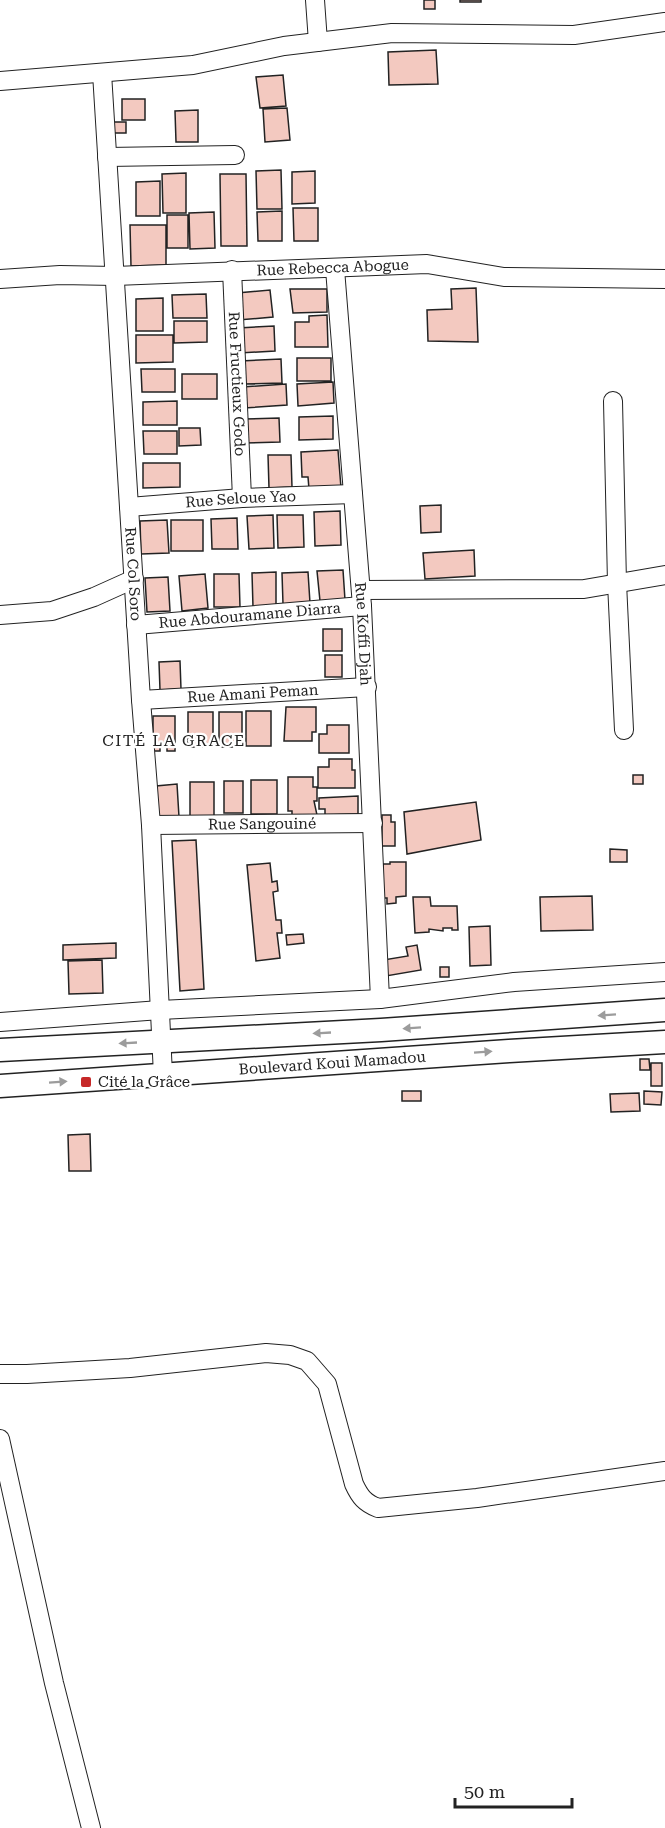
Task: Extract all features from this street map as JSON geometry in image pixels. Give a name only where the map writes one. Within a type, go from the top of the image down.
[{"type":"main road","name":"Boulevard Koui Mamadou","points":[[0,1050],[381,1030],[665,1010]]},
{"type":"main road","name":"Boulevard Koui Mamadou","points":[[0,1086],[665,1042]]},
{"type":"street","points":[[315,0],[318,42]]},
{"type":"street","points":[[0,81],[193,66],[284,46],[392,33],[574,35],[665,22]]},
{"type":"street","name":"Rue Col Soro","points":[[102,74],[136,625],[151,825],[164,1075]]},
{"type":"street","points":[[107,157],[235,155]]},
{"type":"street","name":"Rue Rebecca Abogue","points":[[0,279],[60,275],[115,276],[427,264],[504,277],[665,279]]},
{"type":"street","name":"Rue Koffi Djah","points":[[334,269],[367,687],[380,999]]},
{"type":"street","name":"Rue Fructieux Godo","points":[[232,270],[242,498]]},
{"type":"street","points":[[613,401],[617,583],[624,730]]},
{"type":"street","name":"Rue Seloue Yao","points":[[129,507],[242,498],[353,495]]},
{"type":"street","name":"Rue Abdouramane Diarra","points":[[136,625],[361,598],[584,589],[665,575]]},
{"type":"street","points":[[0,615],[52,611],[94,597],[134,579]]},
{"type":"street","name":"Rue Amani Peman","points":[[141,700],[367,687]]},
{"type":"street","name":"Rue Sangouiné","points":[[151,825],[373,823]]},
{"type":"street","points":[[0,1022],[160,1010],[380,999],[514,982],[665,972]]},
{"type":"street","points":[[0,1374],[130,1368],[266,1353],[290,1355],[307,1361],[327,1384],[354,1485],[368,1504],[378,1508],[477,1498],[665,1471]]},
{"type":"street","points":[[0,1438],[54,1683],[91,1828]]},
{"type":"building","points":[[424,0],[435,0],[435,9],[424,9]]},
{"type":"building","points":[[460,0],[481,0],[481,2],[460,2]]},
{"type":"building","points":[[436,50],[438,84],[389,85],[388,52]]},
{"type":"building","points":[[283,75],[286,106],[260,108],[256,77]]},
{"type":"building","points":[[122,99],[145,99],[145,120],[122,120]]},
{"type":"building","points":[[287,108],[290,140],[265,142],[263,109]]},
{"type":"building","points":[[198,110],[198,142],[176,142],[175,111]]},
{"type":"building","points":[[114,122],[126,122],[126,133],[114,133]]},
{"type":"building","points":[[281,170],[282,209],[257,209],[256,171]]},
{"type":"building","points":[[315,171],[315,203],[292,204],[292,172]]},
{"type":"building","points":[[186,173],[186,213],[163,213],[162,174]]},
{"type":"building","points":[[220,174],[246,174],[247,246],[221,246]]},
{"type":"building","points":[[160,181],[160,216],[136,216],[136,182]]},
{"type":"building","points":[[293,208],[318,208],[318,241],[294,241]]},
{"type":"building","points":[[282,211],[282,241],[258,241],[257,212]]},
{"type":"building","points":[[214,212],[215,248],[190,249],[189,213]]},
{"type":"building","points":[[167,215],[188,215],[188,248],[167,248]]},
{"type":"building","points":[[130,225],[166,225],[166,265],[131,266]]},
{"type":"building","points":[[476,288],[478,342],[428,341],[427,310],[452,309],[451,289]]},
{"type":"building","points":[[290,289],[327,289],[327,312],[293,313]]},
{"type":"building","points":[[270,290],[273,317],[238,320],[237,293]]},
{"type":"building","points":[[206,294],[207,318],[173,318],[172,295]]},
{"type":"building","points":[[163,298],[163,331],[136,331],[136,299]]},
{"type":"building","points":[[327,315],[328,347],[295,347],[295,322],[309,322],[309,316]]},
{"type":"building","points":[[174,321],[207,321],[207,342],[174,343]]},
{"type":"building","points":[[274,326],[275,351],[239,353],[238,328]]},
{"type":"building","points":[[136,335],[173,335],[173,362],[136,363]]},
{"type":"building","points":[[297,358],[331,358],[331,381],[297,381]]},
{"type":"building","points":[[281,359],[282,383],[241,384],[240,361]]},
{"type":"building","points":[[141,369],[175,369],[175,392],[142,392]]},
{"type":"building","points":[[182,374],[217,374],[217,399],[182,399]]},
{"type":"building","points":[[333,382],[334,403],[298,406],[297,384]]},
{"type":"building","points":[[286,384],[287,405],[244,408],[242,387]]},
{"type":"building","points":[[177,401],[177,425],[143,425],[143,402]]},
{"type":"building","points":[[333,416],[333,439],[299,440],[299,417]]},
{"type":"building","points":[[279,418],[280,442],[244,443],[244,419]]},
{"type":"building","points":[[179,428],[200,428],[201,445],[179,446]]},
{"type":"building","points":[[143,431],[177,431],[177,454],[144,454]]},
{"type":"building","points":[[338,450],[341,488],[309,489],[308,477],[302,477],[301,452]]},
{"type":"building","points":[[268,455],[291,455],[292,487],[269,488]]},
{"type":"building","points":[[143,463],[180,463],[180,487],[143,488]]},
{"type":"building","points":[[441,505],[441,532],[421,533],[420,506]]},
{"type":"building","points":[[340,511],[341,545],[315,546],[314,512]]},
{"type":"building","points":[[273,515],[274,548],[249,549],[247,516]]},
{"type":"building","points":[[277,515],[303,515],[304,547],[278,548]]},
{"type":"building","points":[[237,518],[238,549],[212,549],[211,519]]},
{"type":"building","points":[[167,520],[169,553],[141,554],[140,521]]},
{"type":"building","points":[[171,520],[203,520],[203,551],[171,551]]},
{"type":"building","points":[[474,550],[475,576],[425,579],[423,553]]},
{"type":"building","points":[[343,570],[345,600],[320,601],[317,571]]},
{"type":"building","points":[[276,572],[276,606],[253,607],[252,573]]},
{"type":"building","points":[[308,572],[310,603],[283,604],[282,573]]},
{"type":"building","points":[[205,574],[208,608],[182,611],[179,576]]},
{"type":"building","points":[[214,574],[239,574],[240,607],[214,607]]},
{"type":"building","points":[[168,577],[170,611],[147,612],[145,578]]},
{"type":"building","points":[[323,629],[342,629],[342,651],[323,651]]},
{"type":"building","points":[[325,655],[342,655],[342,677],[325,677]]},
{"type":"building","points":[[180,661],[181,689],[160,690],[159,662]]},
{"type":"building","points":[[286,707],[316,707],[316,732],[312,732],[312,741],[284,741]]},
{"type":"building","points":[[246,711],[271,711],[271,746],[246,746]]},
{"type":"building","points":[[188,712],[213,712],[213,747],[188,747]]},
{"type":"building","points":[[219,712],[242,712],[242,747],[219,747]]},
{"type":"building","points":[[153,716],[175,716],[175,751],[167,751],[167,747],[160,747],[160,751],[153,751]]},
{"type":"building","points":[[327,725],[349,725],[349,753],[319,753],[319,734],[327,734]]},
{"type":"building","points":[[329,759],[352,759],[352,770],[355,770],[355,788],[318,788],[318,767],[329,767]]},
{"type":"building","points":[[633,775],[643,775],[643,784],[633,784]]},
{"type":"building","points":[[288,777],[313,777],[313,787],[317,787],[317,801],[314,801],[317,815],[292,817],[292,811],[288,811]]},
{"type":"building","points":[[251,780],[277,780],[277,814],[251,814]]},
{"type":"building","points":[[224,781],[243,781],[243,813],[224,813]]},
{"type":"building","points":[[190,782],[214,782],[214,818],[190,818]]},
{"type":"building","points":[[177,784],[179,817],[158,818],[156,786]]},
{"type":"building","points":[[358,796],[358,814],[325,815],[325,809],[319,809],[319,798]]},
{"type":"building","points":[[476,802],[481,840],[407,854],[404,812]]},
{"type":"building","points":[[382,815],[391,815],[391,822],[395,822],[395,846],[382,846]]},
{"type":"building","points":[[196,840],[204,989],[180,991],[172,841]]},
{"type":"building","points":[[610,849],[627,850],[627,862],[610,862]]},
{"type":"building","points":[[390,862],[406,862],[406,896],[396,897],[396,903],[387,904],[387,898],[382,898],[381,868],[383,864],[390,864]]},
{"type":"building","points":[[270,863],[272,882],[277,881],[278,891],[273,892],[276,920],[281,920],[282,933],[277,933],[280,958],[256,961],[247,865]]},
{"type":"building","points":[[592,896],[593,930],[541,931],[540,897]]},
{"type":"building","points":[[413,897],[430,897],[431,906],[457,906],[458,930],[443,928],[443,931],[429,929],[429,932],[415,933]]},
{"type":"building","points":[[490,926],[491,965],[470,966],[469,927]]},
{"type":"building","points":[[303,934],[304,943],[287,945],[286,935]]},
{"type":"building","points":[[116,943],[116,958],[63,960],[63,945]]},
{"type":"building","points":[[417,945],[421,970],[386,976],[383,960],[408,956],[406,947]]},
{"type":"building","points":[[102,960],[103,993],[69,994],[68,961]]},
{"type":"building","points":[[440,967],[449,967],[449,977],[440,977]]},
{"type":"building","points":[[640,1059],[649,1059],[650,1070],[640,1070]]},
{"type":"building","points":[[651,1063],[662,1063],[662,1086],[651,1086]]},
{"type":"building","points":[[402,1091],[421,1091],[421,1101],[402,1101]]},
{"type":"building","points":[[644,1091],[662,1092],[661,1105],[644,1104]]},
{"type":"building","points":[[639,1093],[640,1111],[611,1112],[610,1094]]},
{"type":"building","points":[[90,1134],[91,1171],[69,1171],[68,1135]]},
{"type":"place","name":"Cité la Grâce","points":[[86,1082]]},
{"type":"district","name":"CITÉ LA GRACE","points":[[174,740]]}]
